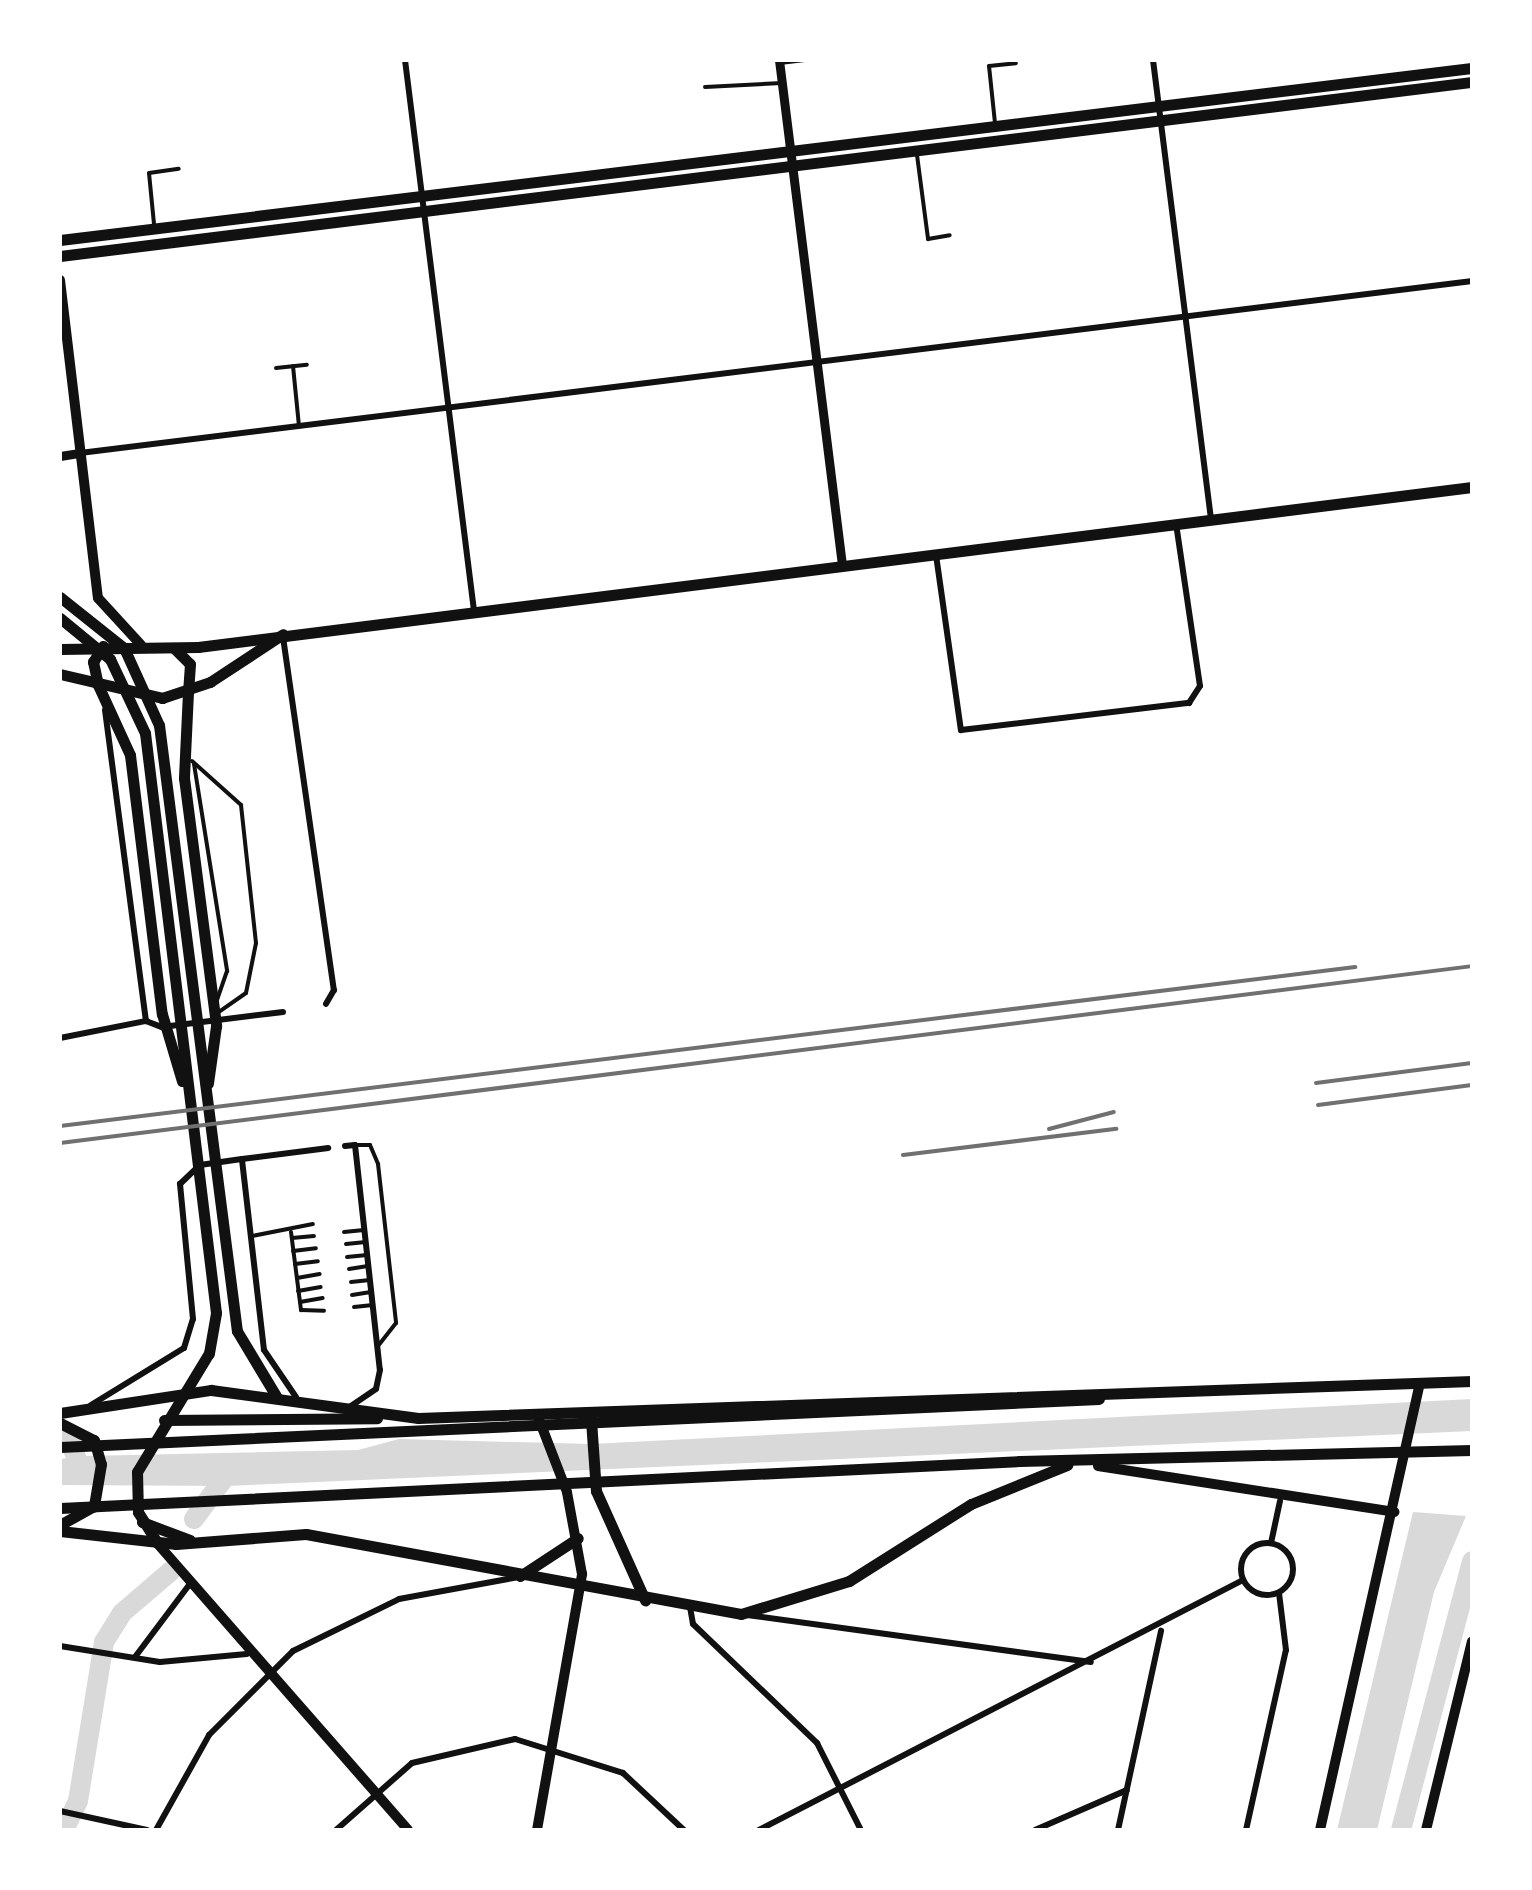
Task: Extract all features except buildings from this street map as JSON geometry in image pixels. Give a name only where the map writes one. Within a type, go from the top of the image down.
[{"type":"main road","points":[[60,240],[1472,68]]},
{"type":"main road","points":[[60,256],[1472,82]]},
{"type":"main road","points":[[60,280],[100,605],[141,644]]},
{"type":"main road","points":[[60,649],[141,644],[175,649],[1472,487]]},
{"type":"main road","points":[[60,597],[124,648],[159,725],[235,1311],[244,1355],[276,1396]]},
{"type":"main road","points":[[60,618],[110,659],[145,733],[216,1313],[212,1345],[149,1442],[136,1502],[142,1522],[189,1585],[264,1674],[408,1830]]},
{"type":"main road","points":[[60,674],[152,699],[188,692],[283,634]]},
{"type":"main road","points":[[103,646],[93,662],[98,686],[123,732],[137,794],[162,1014],[189,1100]]},
{"type":"main road","points":[[175,649],[190,664],[185,788],[216,1026],[206,1098]]},
{"type":"main road","points":[[164,1420],[537,1414],[1472,1382]]},
{"type":"main road","points":[[1320,1830],[1420,1384]]},
{"type":"main road","points":[[60,1413],[182,1391],[296,1398],[387,1418]]},
{"type":"main road","points":[[60,1447],[1061,1406],[1129,1394]]},
{"type":"main road","points":[[594,1411],[589,1434],[596,1491],[645,1600]]},
{"type":"main road","points":[[537,1414],[567,1492],[578,1538],[581,1588],[548,1742],[537,1830]]},
{"type":"main road","points":[[60,1423],[84,1432],[102,1454],[98,1496],[88,1514],[60,1528]]},
{"type":"main road","points":[[60,1508],[1020,1461],[1098,1466],[1472,1450]]},
{"type":"main road","points":[[60,1528],[156,1543],[202,1543],[266,1534],[741,1614],[828,1590],[971,1504],[1068,1466]]},
{"type":"main road","points":[[1098,1466],[1280,1501],[1394,1512]]},
{"type":"main road","points":[[142,1522],[202,1543]]},
{"type":"main road","points":[[520,1576],[578,1538]]},
{"type":"main road","points":[[1426,1830],[1472,1642]]},
{"type":"street","points":[[405,60],[474,610]]},
{"type":"street","points":[[1153,60],[1211,519]]},
{"type":"street","points":[[780,62],[842,565]]},
{"type":"street","points":[[60,456],[1472,281]]},
{"type":"street","points":[[936,553],[961,730],[1198,696],[1176,524]]},
{"type":"street","points":[[283,634],[334,990],[326,1004]]},
{"type":"street","points":[[98,686],[146,1020]]},
{"type":"street","points":[[60,1038],[146,1020],[283,1012]]},
{"type":"street","points":[[345,1146],[355,1145],[379,1384],[348,1408]]},
{"type":"street","points":[[90,1406],[184,1348],[193,1319],[180,1184],[200,1165],[328,1148]]},
{"type":"street","points":[[242,1159],[264,1350],[296,1398]]},
{"type":"street","points":[[1271,1543],[1280,1501]]},
{"type":"street","points":[[760,1830],[846,1791],[1162,1630],[1243,1580],[1248,1550],[1271,1543]]},
{"type":"street","points":[[1246,1830],[1286,1650],[1279,1592],[1292,1561],[1271,1543]]},
{"type":"street","points":[[156,1830],[209,1735],[264,1674],[384,1604],[520,1576]]},
{"type":"street","points":[[1243,1580],[1262,1595],[1279,1592]]},
{"type":"street","points":[[135,1658],[189,1585]]},
{"type":"street","points":[[690,1607],[693,1624],[788,1707],[846,1791],[861,1830]]},
{"type":"street","points":[[741,1614],[1095,1662]]},
{"type":"street","points":[[1118,1830],[1162,1630]]},
{"type":"street","points":[[60,1646],[135,1658],[247,1654]]},
{"type":"street","points":[[336,1830],[373,1790],[458,1746],[548,1742],[631,1777],[684,1830]]},
{"type":"street","points":[[1035,1830],[1128,1790]]},
{"type":"street","points":[[60,1811],[147,1830]]},
{"type":"lane","points":[[780,62],[805,60]]},
{"type":"lane","points":[[996,126],[989,66],[1016,62]]},
{"type":"lane","points":[[705,87],[782,82]]},
{"type":"lane","points":[[916,150],[928,238],[950,235]]},
{"type":"lane","points":[[154,229],[150,173],[179,169]]},
{"type":"lane","points":[[276,368],[306,365]]},
{"type":"lane","points":[[293,366],[299,426]]},
{"type":"lane","points":[[188,758],[204,785],[228,971],[208,1018]]},
{"type":"lane","points":[[188,758],[240,805],[256,942],[246,994],[208,1018]]},
{"type":"lane","points":[[355,1145],[376,1154],[396,1317],[378,1347]]},
{"type":"lane","points":[[291,1235],[313,1224]]},
{"type":"lane","points":[[344,1232],[364,1230]]},
{"type":"lane","points":[[291,1235],[300,1302],[312,1313],[324,1311]]},
{"type":"lane","points":[[252,1236],[314,1236]]},
{"type":"lane","points":[[346,1244],[366,1242]]},
{"type":"lane","points":[[293,1251],[316,1248]]},
{"type":"lane","points":[[347,1257],[367,1255]]},
{"type":"lane","points":[[295,1264],[318,1261]]},
{"type":"lane","points":[[349,1270],[368,1266]]},
{"type":"lane","points":[[297,1278],[320,1274]]},
{"type":"lane","points":[[351,1282],[370,1280]]},
{"type":"lane","points":[[298,1290],[321,1287]]},
{"type":"lane","points":[[352,1295],[371,1292]]},
{"type":"lane","points":[[300,1302],[323,1298]]},
{"type":"lane","points":[[354,1307],[373,1305]]},
{"type":"shaded area","points":[[1472,1399],[1472,1431],[228,1486],[60,1485],[60,1459],[85,1456],[358,1450],[399,1439],[591,1444]]},
{"type":"shaded area","points":[[1413,1512],[1466,1516],[1434,1592],[1377,1830],[1337,1830]]},
{"type":"waterway","points":[[69,1438],[81,1471]]},
{"type":"waterway","points":[[194,1519],[231,1469]]},
{"type":"waterway","points":[[1401,1830],[1472,1561]]},
{"type":"waterway","points":[[64,1830],[78,1801],[104,1642],[122,1613],[171,1571]]},
{"type":"railway","points":[[60,1143],[1472,966]]},
{"type":"railway","points":[[60,1126],[1355,967]]},
{"type":"railway","points":[[1316,1083],[1472,1063]]},
{"type":"railway","points":[[1318,1105],[1472,1085]]},
{"type":"railway","points":[[1049,1129],[1114,1112]]},
{"type":"railway","points":[[903,1155],[1116,1129]]}]
